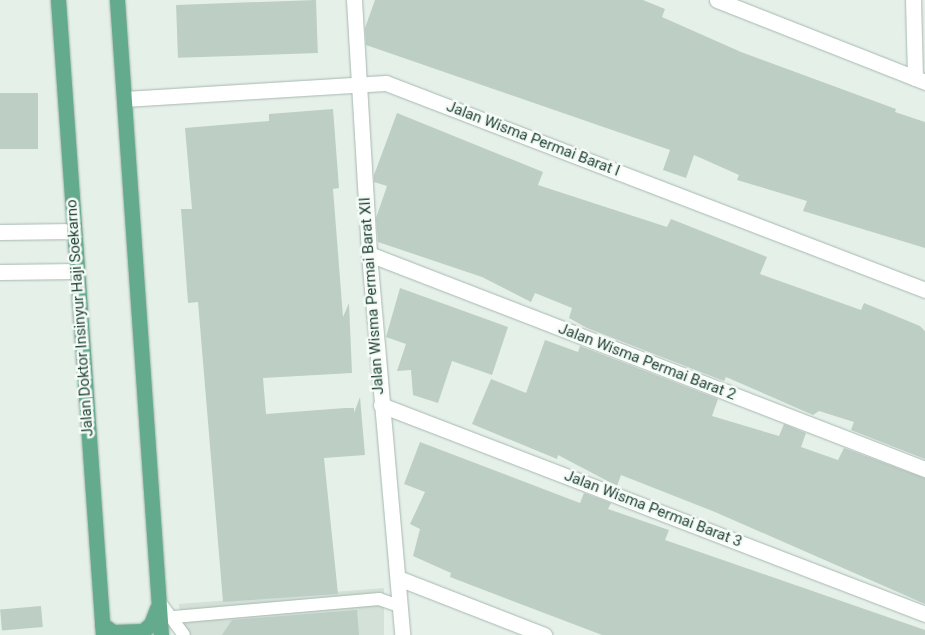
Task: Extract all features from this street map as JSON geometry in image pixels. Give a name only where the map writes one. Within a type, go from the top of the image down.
[{"type":"main road","name":"Jalan Doktor Insinyur Haji Soekarno","points":[[58,0],[102,630]]},
{"type":"main road","points":[[117,0],[161,635]]},
{"type":"main road","points":[[102,630],[113,632],[143,630],[151,624],[159,601]]},
{"type":"street","name":"Jalan Wisma Permai Barat XII","points":[[354,0],[380,405],[402,635]]},
{"type":"street","points":[[717,0],[920,80],[920,60],[912,0]]},
{"type":"street","name":"Jalan Wisma Permai Barat I","points":[[124,99],[386,82],[925,290]]},
{"type":"street","points":[[0,232],[74,231]]},
{"type":"street","name":"Jalan Wisma Permai Barat 2","points":[[369,254],[925,469]]},
{"type":"street","points":[[0,272],[77,271]]},
{"type":"street","name":"Jalan Wisma Permai Barat 3","points":[[380,405],[925,614]]},
{"type":"street","points":[[399,592],[544,635]]},
{"type":"lane","points":[[174,617],[379,599],[399,592]]},
{"type":"lane","points":[[159,601],[174,617],[184,635]]},
{"type":"shaded area","points":[[384,588],[384,635],[181,635],[179,604]]},
{"type":"building","points":[[316,0],[318,53],[178,58],[176,5]]},
{"type":"building","points":[[375,0],[643,0],[665,9],[662,17],[741,52],[896,109],[895,112],[925,122],[925,248],[803,211],[807,201],[737,180],[739,175],[694,155],[686,178],[663,170],[670,150],[366,45],[365,28]]},
{"type":"building","points":[[0,93],[38,93],[38,149],[0,149]]},
{"type":"building","points":[[333,109],[339,188],[333,189],[343,317],[349,303],[352,373],[263,378],[266,414],[345,408],[354,408],[354,413],[360,397],[365,455],[324,458],[338,594],[223,602],[198,302],[188,303],[181,209],[192,209],[185,128],[269,121],[269,114]]},
{"type":"building","points":[[397,113],[543,172],[538,185],[667,227],[671,219],[767,257],[760,274],[861,310],[864,303],[920,326],[925,331],[925,459],[851,430],[854,422],[819,411],[813,415],[726,377],[724,381],[587,328],[569,318],[572,308],[535,293],[531,302],[482,277],[378,242],[376,218],[387,186],[374,182],[374,175]]},
{"type":"building","points":[[400,288],[508,327],[492,375],[452,361],[438,403],[413,395],[411,370],[397,371],[406,344],[386,337]]},
{"type":"building","points":[[545,340],[578,352],[580,346],[718,399],[712,416],[779,436],[784,424],[806,433],[801,447],[838,460],[844,448],[925,478],[925,604],[715,512],[621,475],[617,486],[558,455],[557,459],[472,424],[491,379],[526,393]]},
{"type":"building","points":[[420,442],[580,503],[584,493],[611,503],[608,509],[669,530],[665,540],[925,630],[925,635],[602,635],[450,577],[451,573],[413,556],[420,529],[410,524],[425,492],[404,484]]},
{"type":"building","points":[[41,606],[43,627],[2,630],[0,610]]},
{"type":"building","points":[[357,610],[359,635],[222,635],[232,620]]}]
